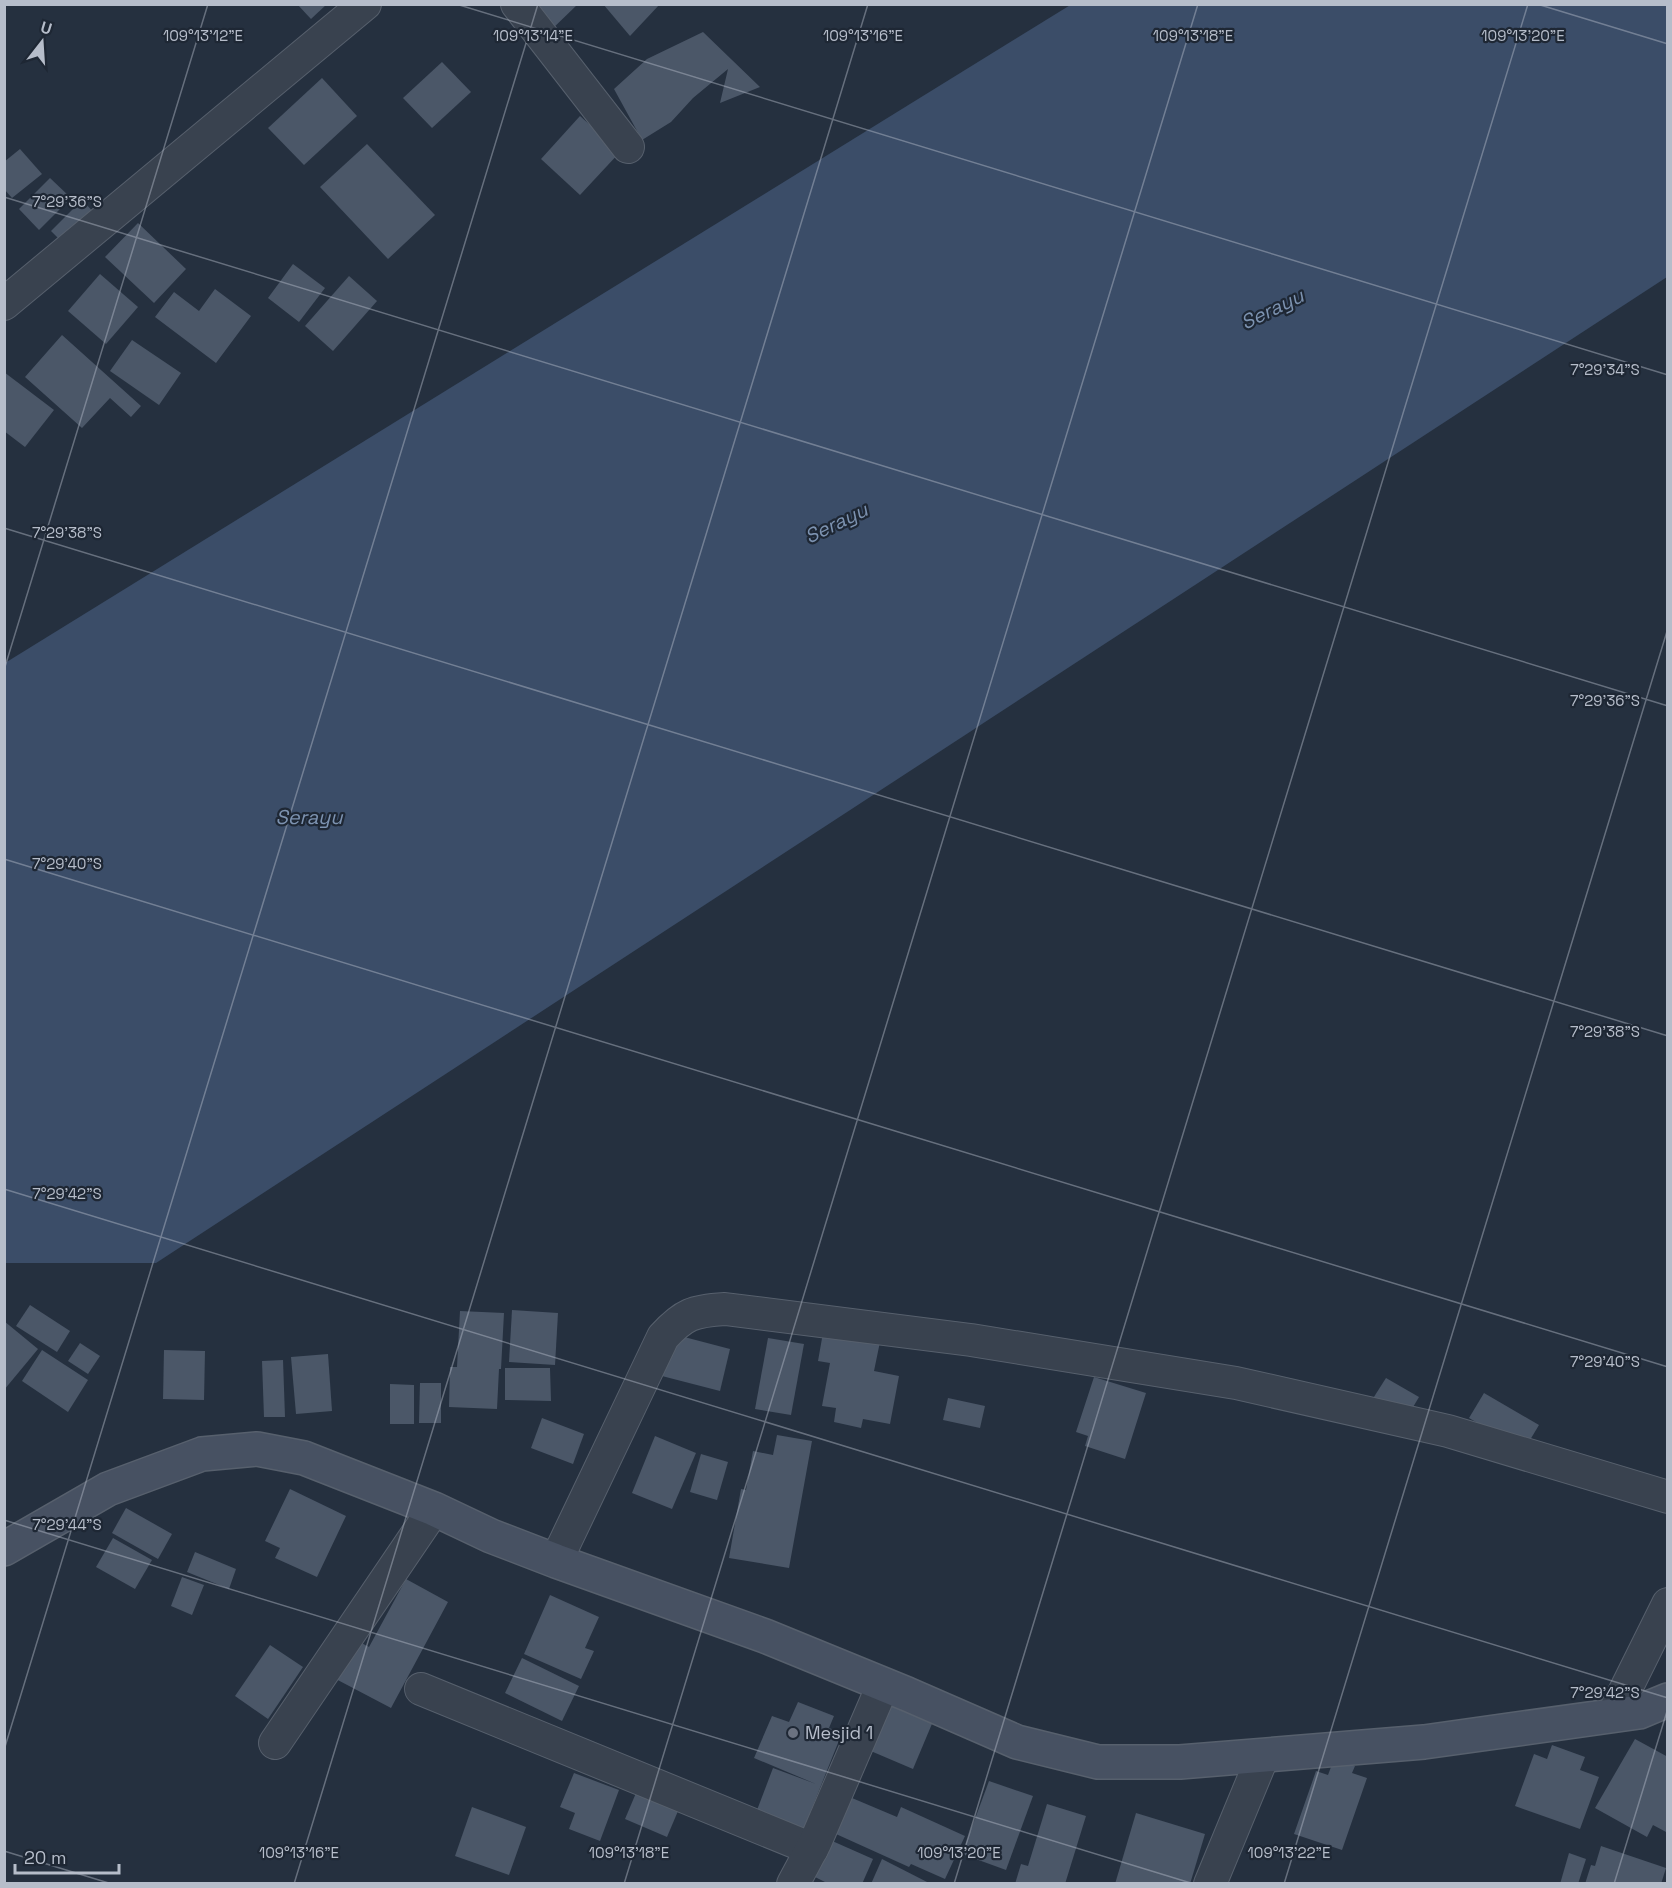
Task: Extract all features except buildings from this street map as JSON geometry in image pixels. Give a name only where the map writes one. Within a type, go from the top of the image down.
[{"type":"main road","points":[[4,1549],[108,1489],[202,1454],[257,1449],[304,1458],[434,1509],[491,1536],[765,1636],[1017,1742],[1098,1762],[1180,1762],[1424,1742],[1647,1712]]},
{"type":"street","points":[[4,304],[365,4]]},
{"type":"street","points":[[517,4],[628,147]]},
{"type":"street","points":[[556,1561],[663,1337],[678,1321],[701,1311],[725,1309],[971,1340],[1236,1383],[1448,1431],[1668,1497]]},
{"type":"street","points":[[275,1743],[434,1509]]},
{"type":"street","points":[[1647,1712],[1668,1604]]},
{"type":"street","points":[[800,1881],[884,1685]]},
{"type":"street","points":[[421,1689],[812,1849]]},
{"type":"street","points":[[1210,1884],[1263,1756]]},
{"type":"water","name":"Serayu","points":[[1072,4],[1667,5],[1667,277],[156,1263],[5,1263],[5,663]]},
{"type":"place","name":"Mesjid 1","points":[[793,1733]]}]
